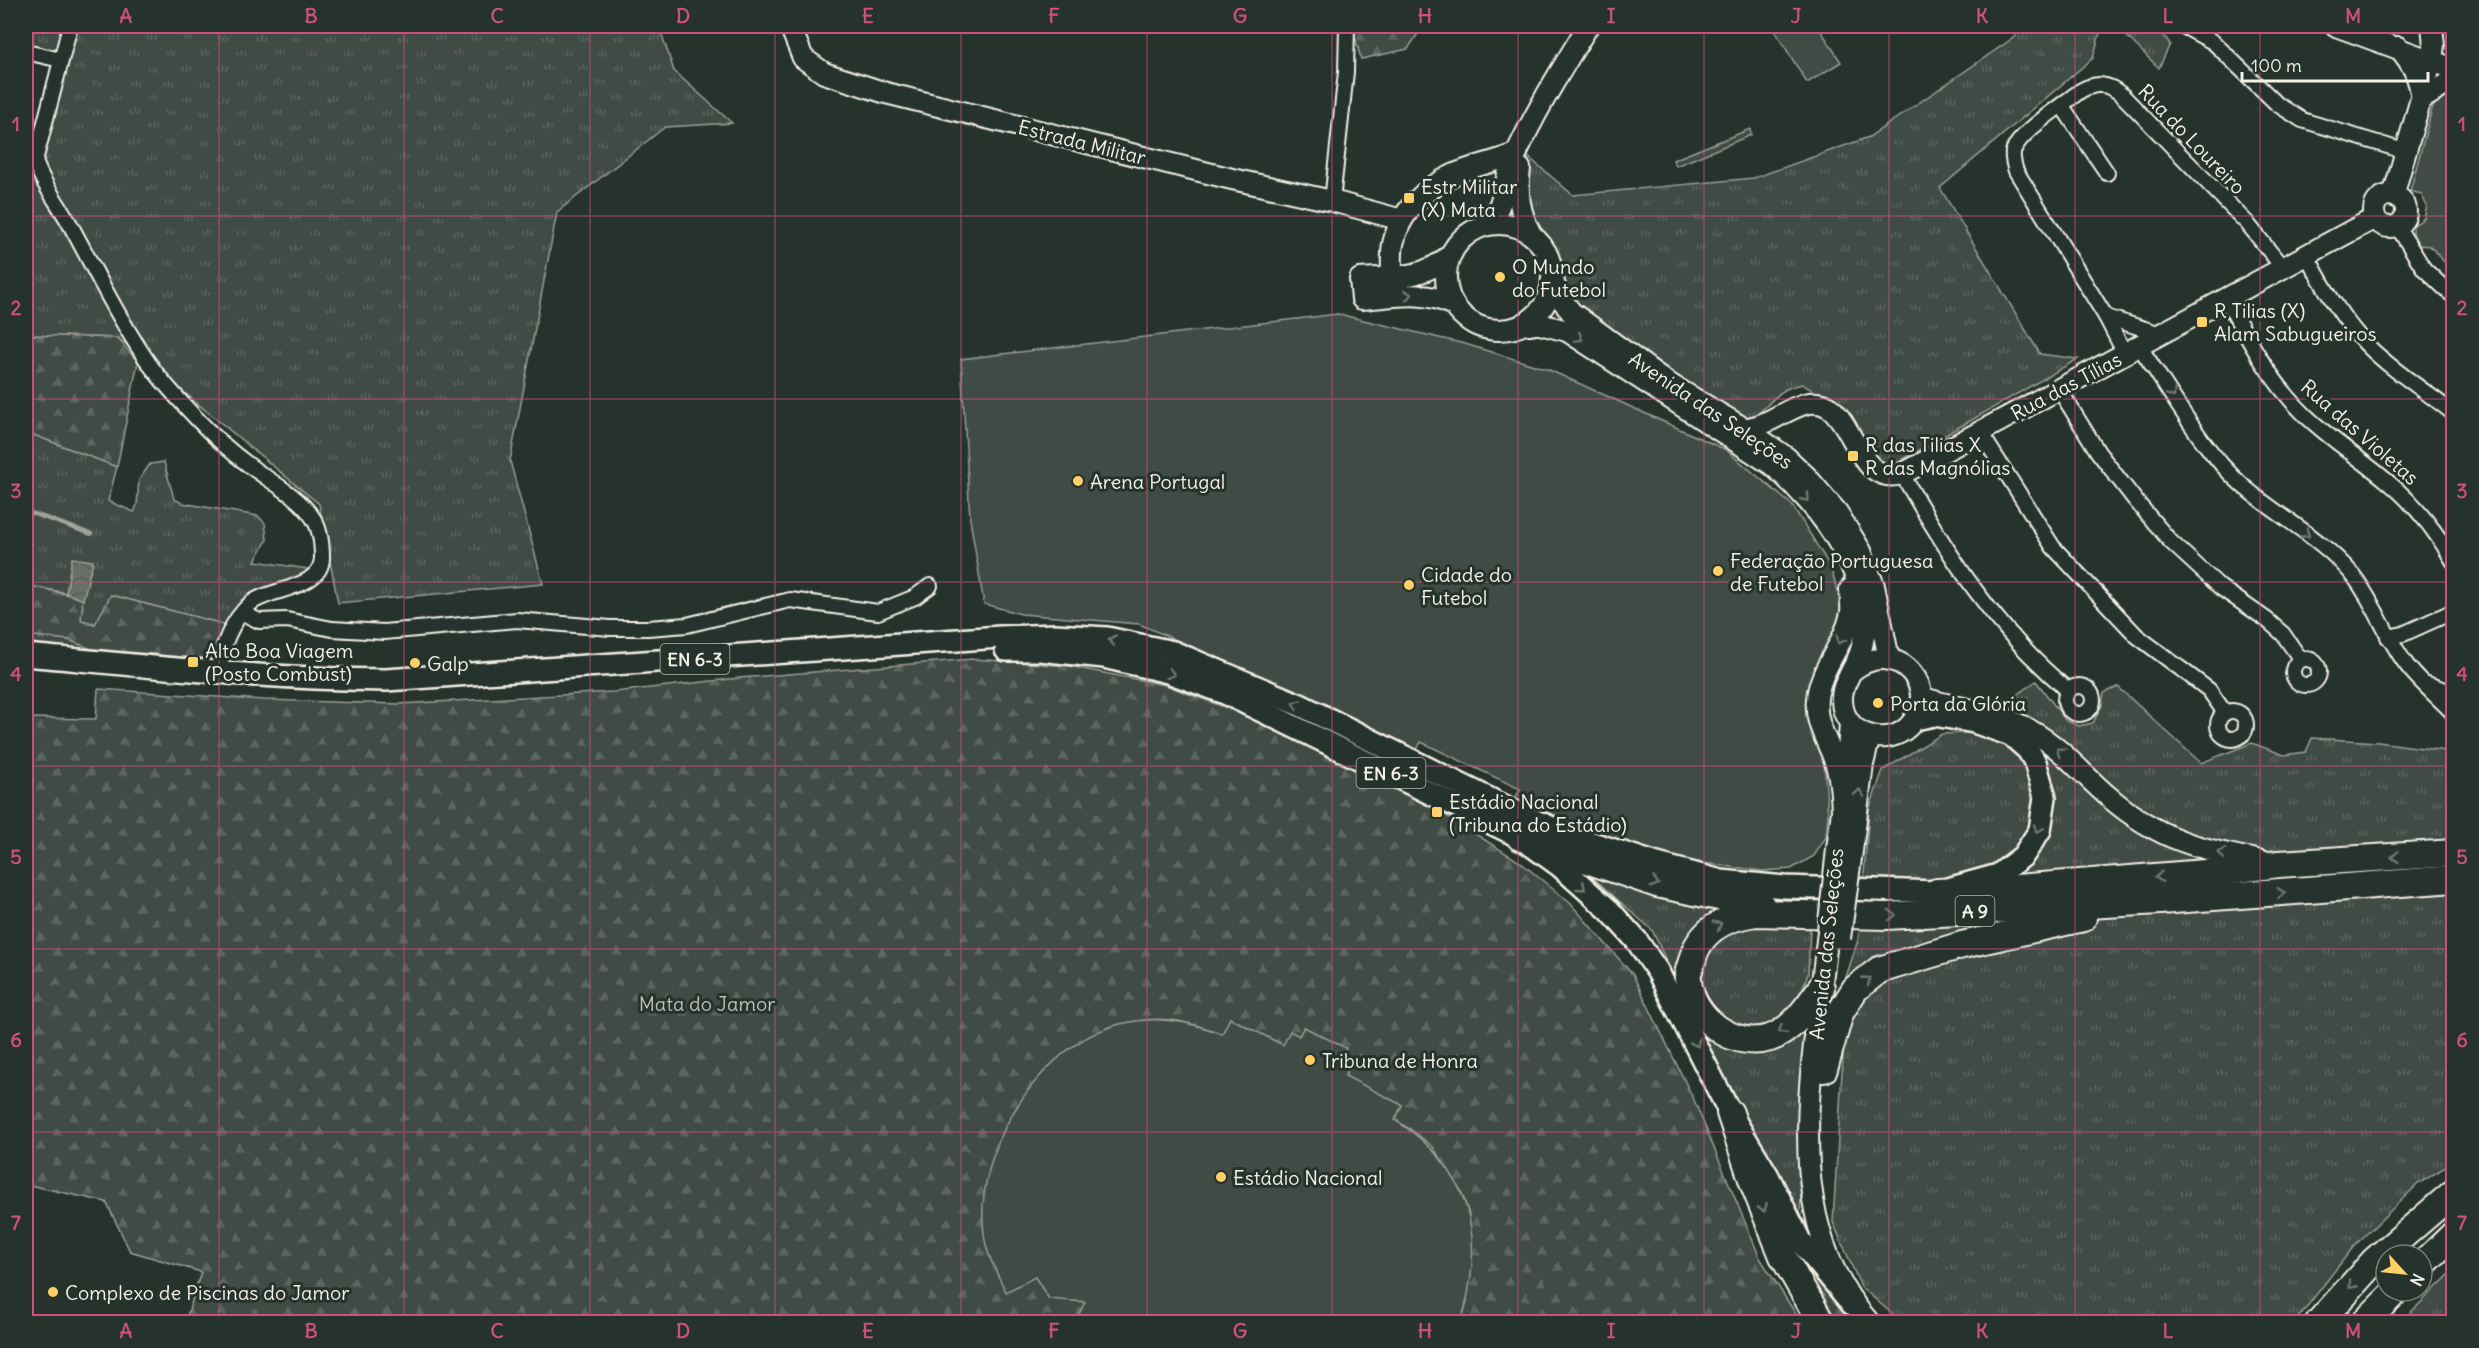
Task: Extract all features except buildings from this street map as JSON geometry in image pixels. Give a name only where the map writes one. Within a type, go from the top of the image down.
[{"type":"highway","name":"A 9","points":[[1520,837],[1657,884],[1791,912],[1886,916],[2160,902],[2454,879]]},
{"type":"highway","name":"A 9","points":[[1937,892],[2205,873],[2279,864],[2454,853]]},
{"type":"highway","points":[[2384,885],[2429,887],[2454,896]]},
{"type":"highway","points":[[1824,1069],[1840,1013],[1855,990],[1879,970],[1962,945],[2160,902]]},
{"type":"highway","points":[[1791,912],[1736,916],[1707,931],[1693,955],[1688,979],[1696,1005],[1710,1024],[1730,1038],[1770,1038],[1798,1020],[1821,988]]},
{"type":"highway","points":[[1730,1113],[1754,1185],[1783,1256],[1821,1323]]},
{"type":"highway","points":[[2319,1323],[2375,1260],[2449,1194]]},
{"type":"highway","points":[[2434,1253],[2454,1234]]},
{"type":"highway","points":[[2365,1323],[2384,1303]]},
{"type":"main road","name":"EN 6-3","points":[[26,656],[218,673],[310,679],[386,680],[1000,637],[1055,634],[1107,638],[1173,652],[1289,701],[1528,818],[1577,838]]},
{"type":"main road","name":"EN 6-3","points":[[26,668],[289,690],[388,693],[1003,650],[1040,650],[1104,657],[1168,672],[1225,693],[1520,837]]},
{"type":"main road","points":[[1915,719],[1934,715],[1974,722],[2011,735],[2028,750],[2035,762],[2044,797],[2040,830],[2023,856],[1998,875],[1937,892]]},
{"type":"main road","points":[[1520,837],[1560,866],[1601,902],[1637,941],[1659,972],[1730,1113],[1768,1176],[1800,1241],[1852,1304]]},
{"type":"main road","name":"A 9","points":[[1577,838],[1657,864],[1721,881],[1785,887],[1937,892]]},
{"type":"street","points":[[69,26],[34,161],[41,180],[60,206],[147,360],[196,418],[249,466],[302,506],[314,519],[319,532],[322,559],[317,573],[290,589],[260,597],[250,604],[233,625],[221,651],[218,673]]},
{"type":"street","name":"Estrada Militar","points":[[790,26],[803,58],[824,74],[886,93],[1402,220]]},
{"type":"street","points":[[1332,201],[1346,72],[1347,26]]},
{"type":"street","points":[[1453,305],[1446,285],[1446,265],[1450,255],[1461,238],[1486,225],[1499,209],[1520,146],[1588,26]]},
{"type":"street","points":[[2183,26],[2213,42],[2277,104],[2302,120],[2406,152]]},
{"type":"street","points":[[2336,26],[2454,69]]},
{"type":"street","points":[[2398,47],[2409,46],[2418,39],[2426,26]]},
{"type":"street","points":[[2393,196],[2432,60],[2434,45],[2432,26]]},
{"type":"street","points":[[2398,47],[2412,63],[2419,77],[2422,99]]},
{"type":"street","points":[[26,52],[61,60]]},
{"type":"street","points":[[2422,99],[2454,80]]},
{"type":"street","name":"Rua do Loureiro","points":[[2283,268],[2247,223],[2115,89],[2108,85],[2090,86],[2062,106],[2021,139],[2013,153],[2016,171],[2106,317],[2241,484],[2313,539],[2351,573],[2371,602],[2388,637],[2407,666],[2454,714]]},
{"type":"street","points":[[2062,106],[2107,173]]},
{"type":"street","points":[[1392,276],[1392,246],[1402,220],[1415,201],[1433,186],[1456,173],[1520,146]]},
{"type":"street","points":[[1520,146],[1518,195],[1520,211],[1531,234]]},
{"type":"street","points":[[1477,166],[1496,172],[1504,181],[1505,188]]},
{"type":"street","points":[[2393,196],[2402,200],[2406,209],[2404,219],[2397,226],[2382,226],[2375,218],[2376,203],[2383,197],[2393,196]]},
{"type":"street","name":"Rua das Tílias","points":[[1902,474],[2375,218]]},
{"type":"street","points":[[1450,255],[1438,266],[1428,271],[1360,279],[1362,299],[1420,294],[1441,298],[1453,305],[1466,320],[1484,328],[1505,330],[1523,324],[1545,304],[1552,276],[1548,257],[1538,240],[1523,229],[1505,224],[1486,225]]},
{"type":"street","points":[[2397,226],[2424,269],[2454,297]]},
{"type":"street","points":[[2307,256],[2339,312],[2367,345],[2395,370],[2454,414]]},
{"type":"street","name":"Avenida das Seleções","points":[[1552,276],[1557,293],[1570,312],[1668,383],[1744,428],[1786,458],[1823,494],[1851,532],[1861,551],[1874,586],[1889,658]]},
{"type":"street","name":"Rua das Violetas","points":[[2226,299],[2256,353],[2278,386],[2330,438],[2388,481],[2415,507],[2440,538],[2454,561]]},
{"type":"street","points":[[2106,317],[2160,334]]},
{"type":"street","name":"Avenida das Seleções","points":[[1523,324],[1540,324],[1567,331],[1772,465],[1790,480],[1823,518],[1849,562],[1857,583],[1864,626],[1860,653],[1846,680],[1842,702],[1850,723],[1842,811],[1844,850]]},
{"type":"street","points":[[2059,389],[2098,452],[2171,542],[2222,588],[2283,634],[2301,660]]},
{"type":"street","points":[[1744,428],[1763,426],[1797,406],[1812,403],[1823,405],[1839,417],[1872,469],[1887,477],[1902,474],[1946,549],[1982,601],[2036,664],[2069,691]]},
{"type":"street","points":[[1786,458],[1780,446],[1779,435],[1788,411]]},
{"type":"street","points":[[1980,432],[2053,547],[2137,636],[2209,690],[2225,713]]},
{"type":"street","points":[[1842,811],[1841,786],[1836,764],[1818,722],[1816,702],[1818,684],[1846,628],[1851,611],[1849,562]]},
{"type":"street","points":[[243,613],[259,621],[287,620],[332,629],[384,632],[517,620],[610,628],[648,628],[687,625],[790,600],[878,612],[915,597],[930,586]]},
{"type":"street","points":[[2388,637],[2403,634],[2454,611]]},
{"type":"street","points":[[1850,723],[1859,731],[1870,736],[1883,738],[1895,735],[1906,729],[1915,719],[1920,708],[1921,697],[1912,672],[1901,663],[1889,658],[1869,660],[1852,670]]},
{"type":"street","points":[[2425,683],[2454,693]]},
{"type":"street","points":[[1921,697],[1940,704],[2005,718],[2033,731],[2066,755],[2109,797],[2169,838],[2204,850],[2279,864]]},
{"type":"street","name":"Avenida das Seleções","points":[[1810,1166],[1824,1069],[1832,950],[1844,850],[1870,736]]},
{"type":"street","name":"Avenida das Seleções","points":[[1832,950],[1821,988],[1807,1107],[1810,1191],[1815,1218],[1832,1264],[1852,1304],[1869,1323]]},
{"type":"green space","points":[[26,26],[659,26],[674,71],[732,123],[665,127],[557,212],[510,461],[543,584],[338,603],[319,504],[118,338],[26,335],[26,173],[37,169],[60,60],[26,52]]},
{"type":"green space","points":[[1352,26],[1423,26],[1408,49],[1361,59]]},
{"type":"green space","points":[[1772,26],[1818,26],[1841,62],[1807,83]]},
{"type":"green space","points":[[2009,26],[2102,26],[2093,58],[1940,188],[2040,354],[2078,359],[1893,465],[1883,468],[1836,404],[1802,384],[1785,390],[1754,416],[1743,420],[1569,302],[1560,260],[1531,224],[1522,165],[1527,156],[1573,195],[1754,178],[1869,137],[2016,36]]},
{"type":"green space","points":[[2116,26],[2162,26],[2170,44],[2159,68]]},
{"type":"green space","points":[[2453,87],[2453,272],[2430,246],[2419,245],[2413,233],[2413,226],[2424,218],[2427,206],[2421,194],[2410,191],[2432,109],[2441,94]]},
{"type":"green space","points":[[1750,129],[1751,135],[1676,166],[1673,160]]},
{"type":"green space","name":"Cidade do Futebol","points":[[1338,314],[1465,344],[1547,369],[1726,450],[1792,505],[1830,566],[1845,614],[1824,697],[1823,749],[1828,815],[1826,837],[1814,856],[1791,869],[1762,871],[1647,852],[1515,799],[1520,789],[1421,742],[1416,751],[1263,677],[1139,624],[1021,614],[984,604],[970,519],[961,359]]},
{"type":"green space","points":[[26,335],[117,338],[138,362],[117,467],[26,432]]},
{"type":"green space","points":[[26,432],[117,467],[108,501],[134,512],[137,505],[139,480],[150,464],[164,462],[174,499],[182,503],[258,516],[265,523],[267,540],[255,561],[308,569],[302,579],[242,599],[227,625],[111,595],[96,624],[81,620],[66,593],[26,585]]},
{"type":"green space","points":[[26,585],[83,598],[81,620],[95,624],[111,595],[227,625],[209,658],[109,656],[69,640],[26,635]]},
{"type":"green space","points":[[26,635],[69,640],[109,656],[26,649]]},
{"type":"green space","name":"Mata do Jamor","points":[[973,659],[1068,666],[1165,685],[1235,711],[1423,801],[1520,862],[1570,903],[1633,975],[1694,1100],[1760,1258],[1801,1322],[1461,1322],[1467,1301],[1469,1214],[1461,1191],[1433,1147],[1395,1120],[1402,1105],[1344,1076],[1341,1058],[1345,1048],[1304,1027],[1299,1036],[1283,1045],[1230,1019],[1223,1034],[1195,1025],[1157,1019],[1114,1027],[1084,1040],[1057,1059],[1034,1083],[1015,1111],[990,1173],[985,1205],[1035,1277],[1085,1302],[1075,1322],[185,1322],[201,1272],[130,1251],[106,1202],[29,1185],[26,1199],[26,718],[96,719],[98,689],[263,700],[399,704],[614,692],[739,678]]},
{"type":"green space","points":[[2036,681],[2066,721],[2079,726],[2093,723],[2102,705],[2104,693],[2118,687],[2201,763],[2252,743],[2284,755],[2306,752],[2312,738],[2378,742],[2453,752],[2453,1162],[2418,1184],[2354,1246],[2295,1322],[1902,1322],[1861,1287],[1833,1222],[1843,1056],[1844,983],[1859,937],[1869,810],[1883,770],[1942,734],[1963,733]]},
{"type":"green space","points":[[1584,870],[1723,907],[1680,976],[1750,1052],[1775,1051],[1808,1026],[1800,1218],[1731,1101],[1652,930]]},
{"type":"green space","points":[[1756,921],[1797,924],[1810,929],[1808,974],[1797,1002],[1763,1029],[1735,1028],[1711,1014],[1700,986],[1705,961],[1722,930]]},
{"type":"green space","name":"Estádio Nacional","points":[[1230,1018],[1283,1045],[1290,1031],[1299,1036],[1304,1027],[1346,1048],[1341,1058],[1351,1063],[1345,1076],[1402,1105],[1395,1120],[1421,1139],[1442,1160],[1457,1183],[1467,1208],[1472,1234],[1472,1262],[1469,1291],[1461,1322],[1075,1322],[1085,1302],[1049,1299],[1035,1277],[1006,1292],[986,1245],[983,1212],[987,1178],[998,1144],[1014,1111],[1035,1081],[1061,1056],[1089,1036],[1120,1024],[1146,1020],[1172,1021],[1222,1034]]},
{"type":"green space","points":[[1792,1252],[1851,1322],[1836,1322],[1813,1291]]},
{"type":"green space","points":[[2453,1271],[2453,1322],[2401,1322],[2420,1303],[2434,1303],[2434,1290]]},
{"type":"water","points":[[72,558],[93,561],[83,600],[66,593]]},
{"type":"waterway","points":[[26,511],[91,534]]},
{"type":"place","name":"Estr Militar (X) Mata","points":[[1409,198]]},
{"type":"place","name":"O Mundo do Futebol","points":[[1500,277]]},
{"type":"place","name":"R Tilias (X) Alam Sabugueiros","points":[[2202,322]]},
{"type":"place","name":"R das Tilias X R das Magnólias","points":[[1853,456]]},
{"type":"place","name":"Arena Portugal","points":[[1078,481]]},
{"type":"place","name":"Federação Portuguesa de Futebol","points":[[1718,571]]},
{"type":"place","name":"Cidade do Futebol","points":[[1409,585]]},
{"type":"place","name":"Alto Boa Viagem (Posto Combust)","points":[[193,662]]},
{"type":"place","name":"Galp","points":[[415,663]]},
{"type":"place","name":"Porta da Glória","points":[[1878,703]]},
{"type":"place","name":"Estádio Nacional (Tribuna do Estádio)","points":[[1437,812]]},
{"type":"place","name":"Tribuna de Honra","points":[[1310,1060]]},
{"type":"place","name":"Estádio Nacional","points":[[1221,1177]]},
{"type":"place","name":"Complexo de Piscinas do Jamor","points":[[53,1292]]}]
